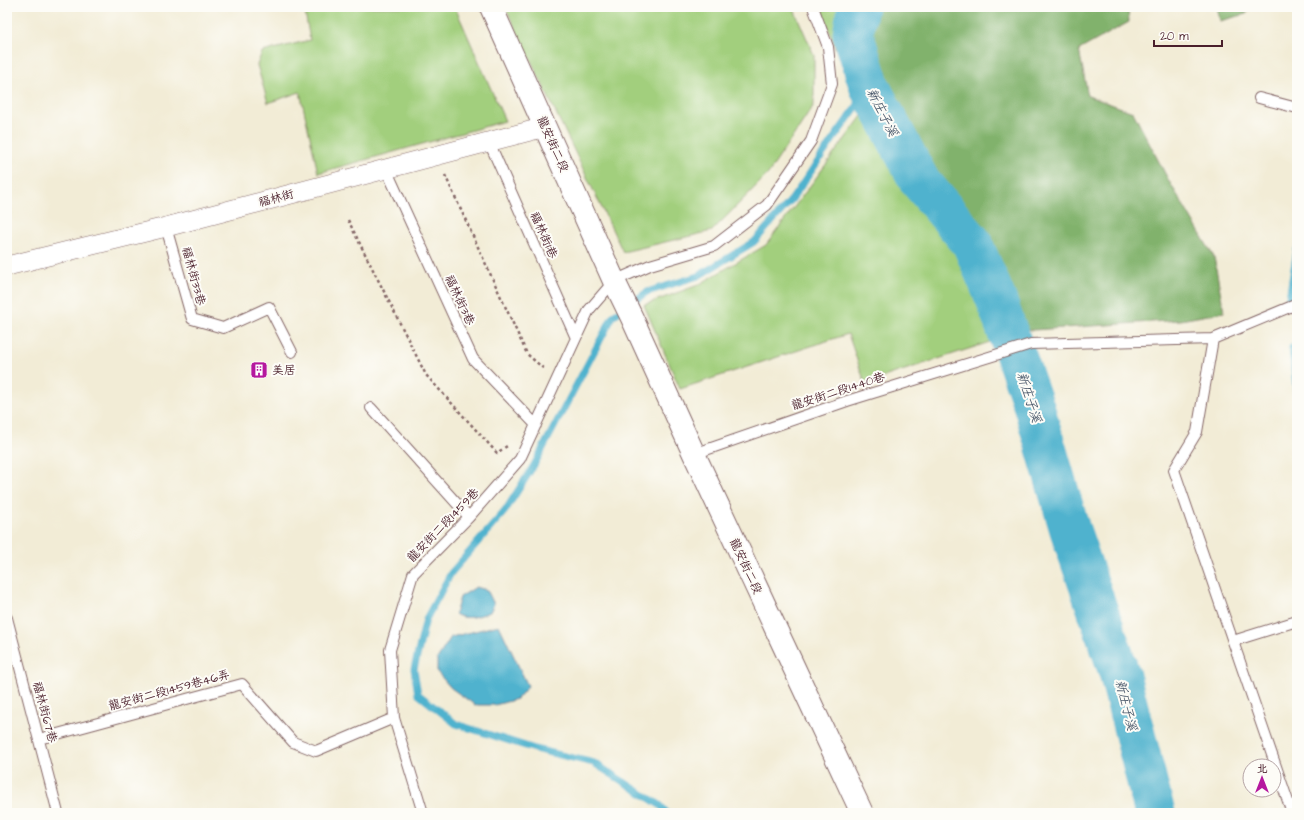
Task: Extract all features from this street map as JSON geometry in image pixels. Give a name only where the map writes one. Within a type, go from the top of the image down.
[{"type":"street","name":"龍安街二段","points":[[491,7],[614,282],[862,813]]},
{"type":"street","name":"福林街","points":[[7,266],[166,227],[545,127]]},
{"type":"lane","points":[[614,282],[650,265],[714,246],[767,205],[811,141],[832,84],[828,47],[814,7]]},
{"type":"lane","points":[[1259,98],[1297,108]]},
{"type":"lane","name":"福林街1巷","points":[[489,142],[576,338]]},
{"type":"lane","name":"福林街3巷","points":[[386,169],[473,359],[536,425]]},
{"type":"lane","name":"福林街33巷","points":[[166,227],[192,319],[224,328],[268,307],[292,352]]},
{"type":"lane","name":"龍安街二段1459巷","points":[[423,813],[394,718],[390,650],[413,574],[469,517],[520,459],[589,310],[614,282]]},
{"type":"lane","points":[[1292,813],[1174,470],[1197,432],[1213,339],[1297,304]]},
{"type":"lane","name":"龍安街二段1440巷","points":[[694,454],[847,401],[1031,344],[1213,339]]},
{"type":"lane","points":[[371,408],[469,517]]},
{"type":"lane","name":"福林街67巷","points":[[7,618],[58,813]]},
{"type":"lane","points":[[1233,641],[1297,621]]},
{"type":"lane","name":"龍安街二段1459巷46弄","points":[[39,739],[242,684],[293,742],[316,751],[394,718]]},
{"type":"path","points":[[442,169],[527,354],[539,365]]},
{"type":"path","points":[[348,220],[426,375],[497,453],[512,442]]},
{"type":"green space","points":[[304,7],[455,7],[505,121],[318,173],[300,92],[268,103],[257,65],[262,52],[310,40]]},
{"type":"green space","points":[[505,7],[793,7],[814,55],[814,105],[768,174],[712,231],[623,252]]},
{"type":"green space","points":[[821,7],[843,7],[842,48],[835,48]]},
{"type":"green space","points":[[875,7],[1128,7],[1129,22],[1079,50],[1088,96],[1133,112],[1169,181],[1214,257],[1224,312],[1181,320],[1019,331],[987,236],[927,168],[883,82],[872,36]]},
{"type":"green space","points":[[1217,7],[1250,7],[1246,14],[1220,21]]},
{"type":"green space","points":[[865,112],[904,190],[963,254],[993,341],[865,383],[848,334],[680,389],[644,305],[698,285],[766,245]]},
{"type":"water","points":[[476,587],[487,590],[494,604],[490,612],[468,617],[455,614],[460,597]]},
{"type":"water","points":[[499,625],[528,686],[517,699],[495,705],[475,705],[451,688],[437,672],[437,659],[451,637]]},
{"type":"waterway","name":"新庄子溪","points":[[858,7],[853,34],[870,88],[919,180],[972,243],[996,299],[1034,407],[1070,530],[1119,672],[1155,813]]},
{"type":"waterway","points":[[667,813],[660,805],[594,763],[535,749],[456,724],[418,694],[414,669],[426,619],[451,573],[505,511],[534,465],[613,316],[647,292],[698,276],[754,242],[792,199],[870,88]]},
{"type":"waterway","points":[[1289,298],[1297,250]]},
{"type":"waterway","points":[[1292,348],[1297,399]]},
{"type":"place","name":"美居","points":[[259,370]]}]
